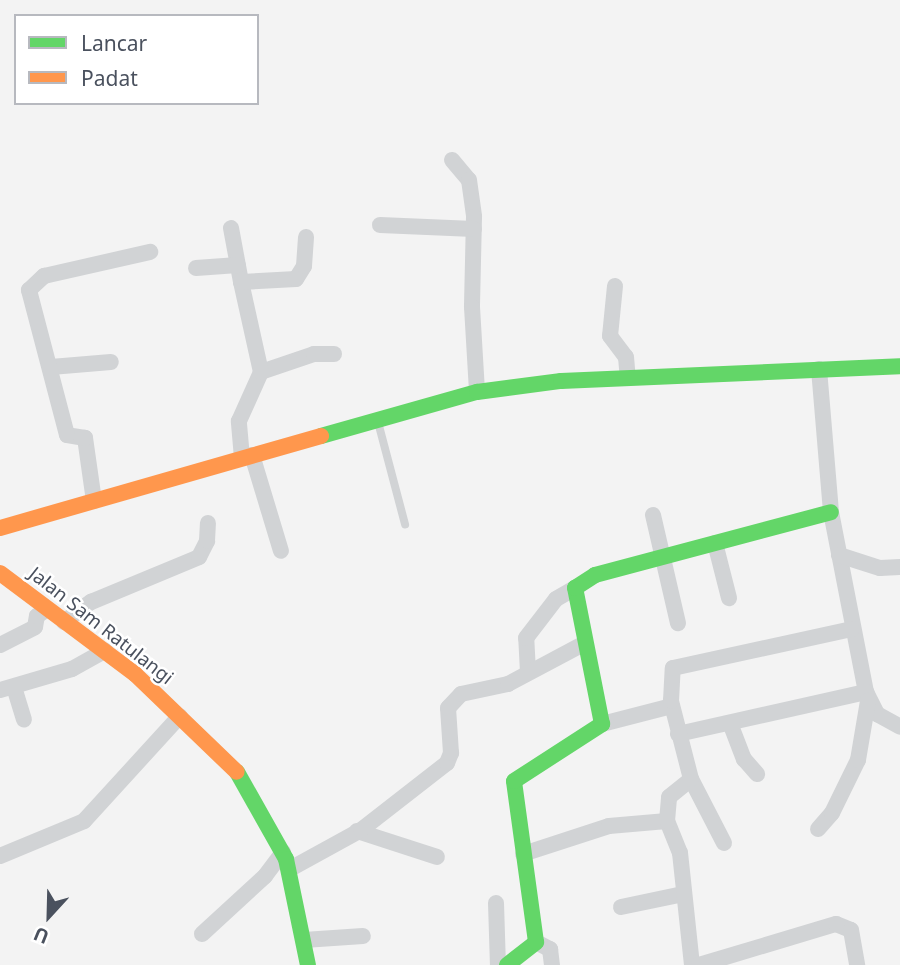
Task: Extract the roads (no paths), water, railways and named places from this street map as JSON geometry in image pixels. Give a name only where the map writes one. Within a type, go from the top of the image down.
[{"type":"street","points":[[452,160],[468,180],[474,229],[472,307],[477,391]]},
{"type":"street","points":[[380,225],[474,229]]},
{"type":"street","points":[[231,228],[261,372],[239,421],[247,457],[281,551]]},
{"type":"street","points":[[241,282],[296,279],[304,266],[306,237]]},
{"type":"street","points":[[94,501],[85,438],[68,436],[51,367],[28,293],[30,286],[44,276],[149,252]]},
{"type":"street","points":[[196,268],[238,265]]},
{"type":"street","points":[[615,286],[610,341],[626,357],[628,378]]},
{"type":"street","points":[[261,372],[314,354],[334,354]]},
{"type":"street","points":[[51,367],[111,362]]},
{"type":"street","points":[[0,528],[477,391],[628,378],[900,366]]},
{"type":"street","points":[[819,369],[831,512],[867,696],[877,714],[900,727]]},
{"type":"street","points":[[528,672],[526,638],[556,599],[595,575],[831,512]]},
{"type":"street","points":[[653,515],[678,623]]},
{"type":"street","points":[[64,622],[91,602],[199,556],[207,541],[208,523]]},
{"type":"street","points":[[715,543],[729,598]]},
{"type":"street","points":[[839,555],[880,568],[900,567]]},
{"type":"street","name":"Jalan Sam Ratulangi","points":[[0,573],[104,651],[180,716],[240,775],[290,869],[308,965]]},
{"type":"street","points":[[575,588],[602,724]]},
{"type":"street","points":[[0,645],[35,627],[37,616],[47,609]]},
{"type":"street","points":[[724,843],[691,779],[672,706],[671,673],[678,664],[852,629]]},
{"type":"street","points":[[290,869],[357,831],[447,763],[451,753],[448,708],[461,694],[508,684],[585,643]]},
{"type":"street","points":[[24,720],[7,688],[72,669],[104,651]]},
{"type":"street","points":[[678,734],[867,696]]},
{"type":"street","points":[[818,829],[832,813],[858,760],[867,696]]},
{"type":"street","points":[[507,965],[525,955],[536,942],[514,781],[602,724],[672,706]]},
{"type":"street","points":[[0,856],[84,821],[180,716]]},
{"type":"street","points":[[730,723],[744,759],[757,774]]},
{"type":"street","points":[[691,779],[669,797],[667,821],[680,853],[692,965]]},
{"type":"street","points":[[523,854],[609,826],[667,821]]},
{"type":"street","points":[[357,831],[437,857]]},
{"type":"street","points":[[202,934],[265,876],[282,852]]},
{"type":"street","points":[[621,907],[683,894]]},
{"type":"street","points":[[496,903],[498,965]]},
{"type":"street","points":[[699,965],[836,925],[851,930],[857,965]]},
{"type":"street","points":[[304,940],[363,936]]},
{"type":"street","points":[[536,942],[550,949],[552,965]]},
{"type":"lane","points":[[377,418],[405,524]]}]
